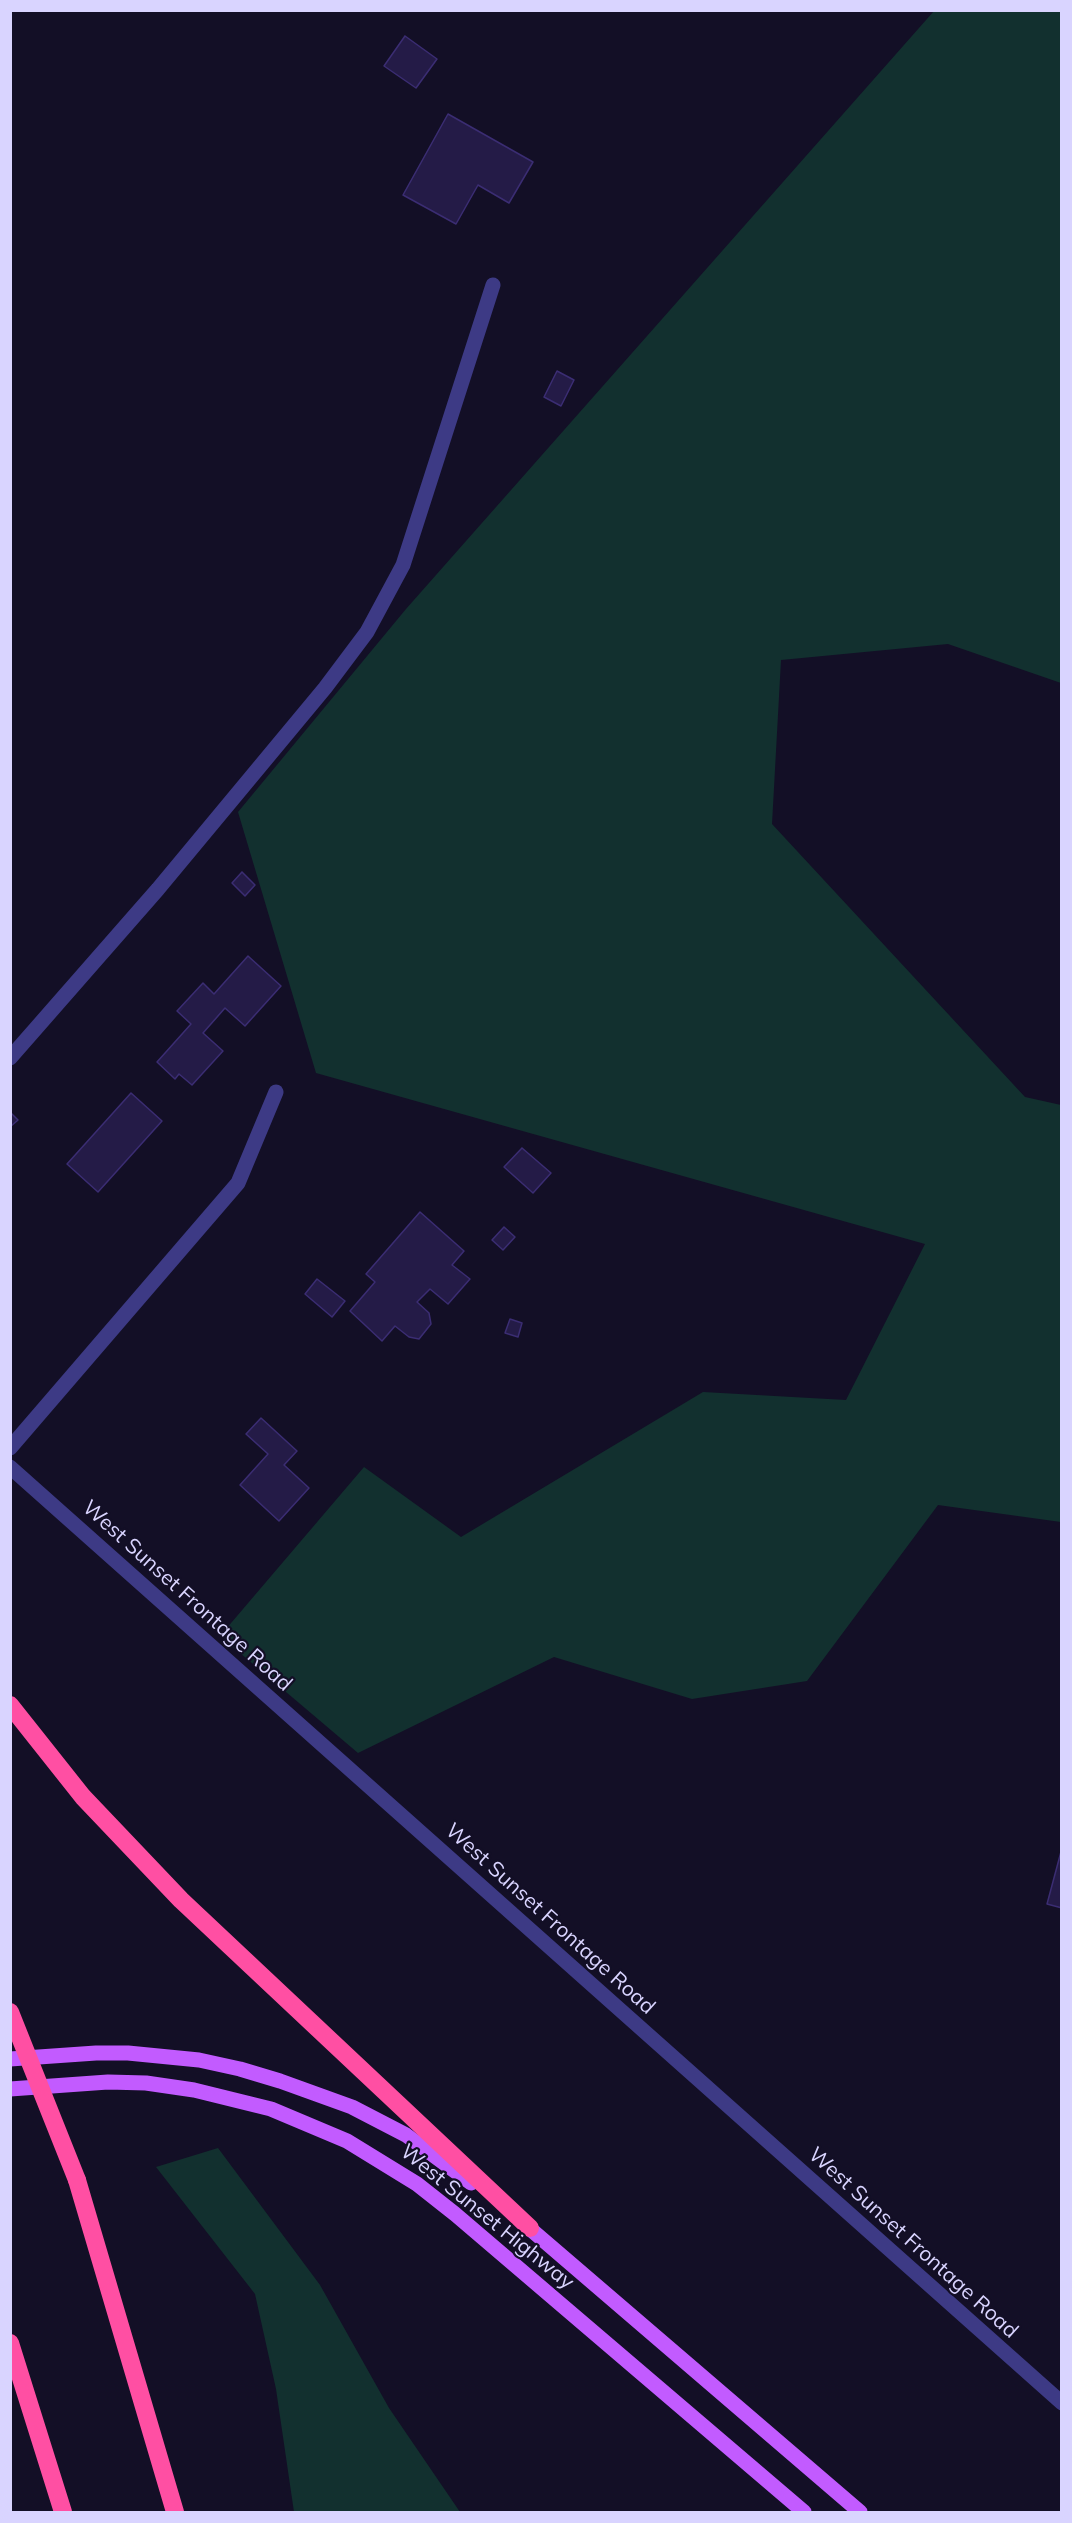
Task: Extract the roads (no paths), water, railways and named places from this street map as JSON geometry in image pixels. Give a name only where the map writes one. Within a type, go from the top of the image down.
[{"type":"highway","points":[[10,1705],[83,1797],[172,1891],[530,2228]]},
{"type":"highway","points":[[10,2012],[77,2180],[175,2512]]},
{"type":"highway","points":[[10,2343],[63,2512]]},
{"type":"main road","name":"West Sunset Highway","points":[[10,2060],[96,2053],[168,2056],[219,2065],[280,2081],[352,2107],[406,2135],[530,2228],[860,2512]]},
{"type":"main road","name":"West Sunset Highway","points":[[10,2089],[108,2082],[146,2083],[194,2090],[271,2109],[347,2141],[379,2158],[455,2214],[804,2512]]},
{"type":"street","points":[[10,1058],[158,889],[325,688],[367,632],[403,565],[493,285]]},
{"type":"street","points":[[10,1448],[238,1184],[276,1092]]},
{"type":"street","name":"West Sunset Frontage Road","points":[[10,1467],[1062,2403]]}]
